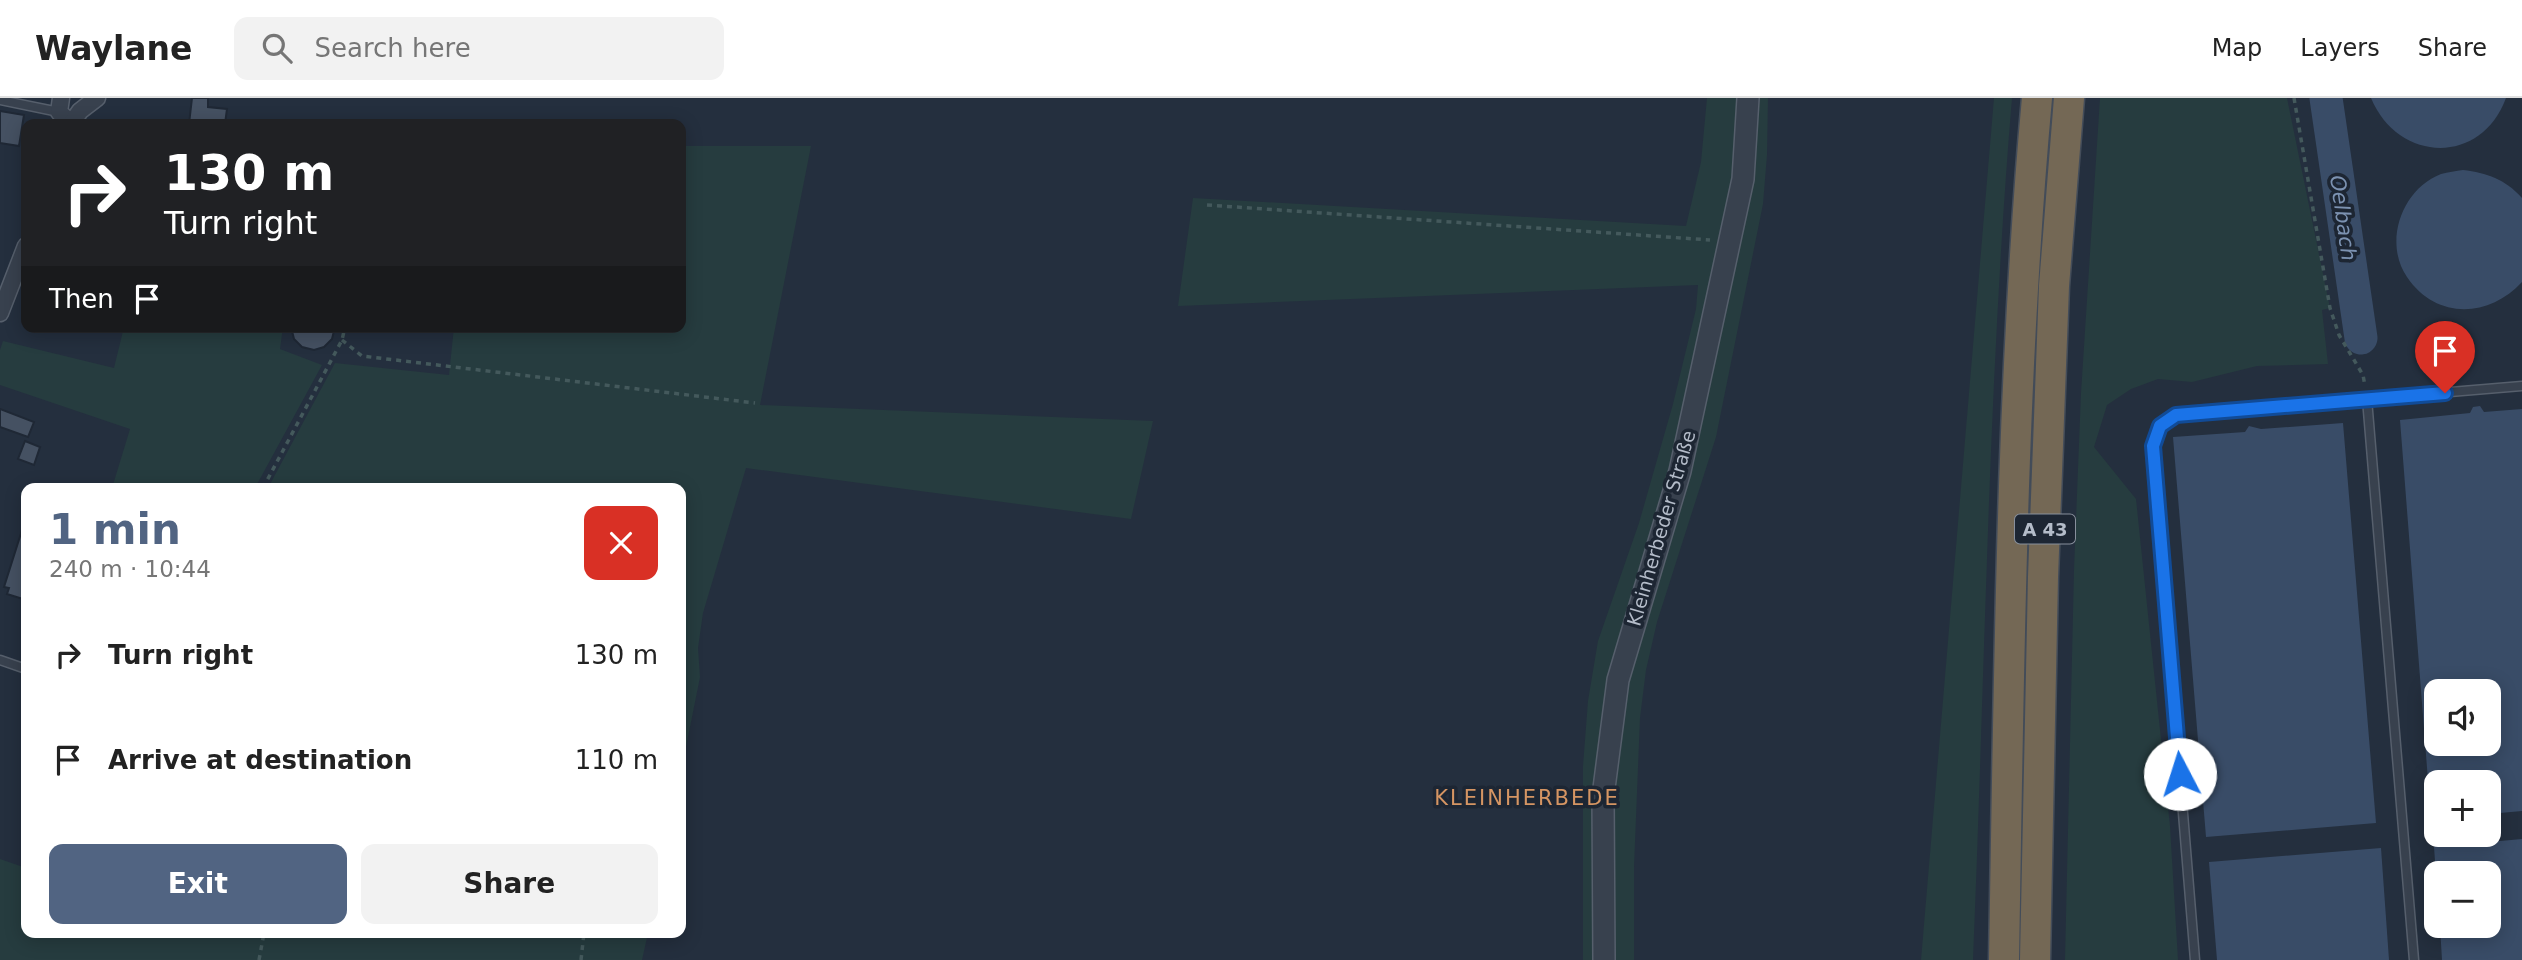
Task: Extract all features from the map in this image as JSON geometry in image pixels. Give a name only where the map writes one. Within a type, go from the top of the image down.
[{"type":"highway","name":"A 43","points":[[2004,960],[2012,544],[2023,284],[2038,98]]},
{"type":"highway","name":"A 43","points":[[2035,960],[2043,577],[2053,314],[2069,98]]},
{"type":"street","points":[[65,114],[80,111],[97,98]]},
{"type":"street","name":"Kleinherbeder Straße","points":[[1604,960],[1603,796],[1618,680],[1680,471],[1743,178],[1748,98]]},
{"type":"street","points":[[0,313],[21,259]]},
{"type":"lane","points":[[0,100],[65,114]]},
{"type":"lane","points":[[2195,960],[2153,446],[2160,426],[2176,415],[2522,386]]},
{"type":"lane","points":[[2367,398],[2414,960]]},
{"type":"lane","points":[[0,660],[21,667]]},
{"type":"path","points":[[2294,98],[2330,308],[2339,335],[2363,375],[2367,398]]},
{"type":"path","points":[[1207,205],[1647,234],[1730,243]]},
{"type":"path","points":[[266,483],[344,333]]},
{"type":"path","points":[[342,340],[362,356],[755,403]]},
{"type":"path","points":[[259,960],[263,938]]},
{"type":"path","points":[[581,960],[583,938]]},
{"type":"green space","points":[[1707,98],[1768,98],[1763,204],[1716,437],[1657,622],[1646,670],[1640,718],[1634,867],[1634,960],[1583,960],[1583,766],[1588,701],[1598,641],[1639,523],[1673,404],[1696,309],[1698,285],[1178,306],[1193,198],[1686,226],[1701,162]]},
{"type":"green space","points":[[1994,98],[2012,98],[1992,421],[1973,960],[1921,960]]},
{"type":"green space","points":[[2100,98],[2287,98],[2330,308],[2322,310],[2328,364],[2257,366],[2192,382],[2158,379],[2131,389],[2107,405],[2094,447],[2136,499],[2170,826],[2178,960],[2065,960],[2081,393]]},
{"type":"green space","points":[[686,146],[811,146],[760,405],[1153,421],[1131,519],[746,468],[703,613],[698,648],[700,677],[686,747],[686,483],[271,483],[335,363],[449,375],[453,333],[686,333]]},
{"type":"green space","points":[[123,333],[282,333],[280,349],[322,365],[258,483],[114,483],[130,429],[0,385],[0,350],[3,341],[114,368]]},
{"type":"green space","points":[[0,859],[21,866],[21,938],[647,938],[642,960],[0,960]]},
{"type":"water","points":[[2371,98],[2506,98],[2494,120],[2478,136],[2459,145],[2439,148],[2419,144],[2400,135],[2384,119]]},
{"type":"water","points":[[2463,170],[2495,178],[2522,198],[2522,282],[2509,294],[2494,302],[2479,308],[2463,309],[2447,307],[2419,291],[2400,263],[2397,233],[2407,204],[2427,181],[2441,174]]},
{"type":"water","points":[[2480,406],[2484,412],[2522,409],[2522,811],[2501,813],[2501,770],[2427,770],[2426,756],[2501,756],[2501,679],[2424,679],[2424,729],[2400,420],[2470,413],[2473,407]]},
{"type":"water","points":[[2343,423],[2376,823],[2206,837],[2173,437],[2245,432],[2249,426],[2261,429]]},
{"type":"water","points":[[2522,839],[2522,960],[2442,960],[2441,938],[2501,938],[2501,861],[2435,861],[2434,847],[2501,847],[2501,841]]},
{"type":"water","points":[[2381,848],[2389,960],[2217,960],[2209,862]]},
{"type":"building","points":[[192,98],[208,98],[208,107],[227,109],[226,119],[190,119]]},
{"type":"building","points":[[0,111],[24,115],[21,119],[19,146],[0,143]]},
{"type":"building","points":[[292,333],[334,333],[332,339],[324,347],[314,350],[302,347],[294,339]]},
{"type":"building","points":[[0,409],[34,422],[28,437],[0,427]]},
{"type":"building","points":[[25,441],[40,447],[34,465],[18,459]]},
{"type":"building","points":[[21,533],[21,598],[7,594],[9,588],[4,587]]},
{"type":"waterway","name":"Oelbach","points":[[2326,98],[2361,338]]},
{"type":"district","name":"KLEINHERBEDE","points":[[1527,798]]},
{"type":"route","points":[[2180,774],[2153,446],[2160,426],[2176,415],[2445,393]]}]
